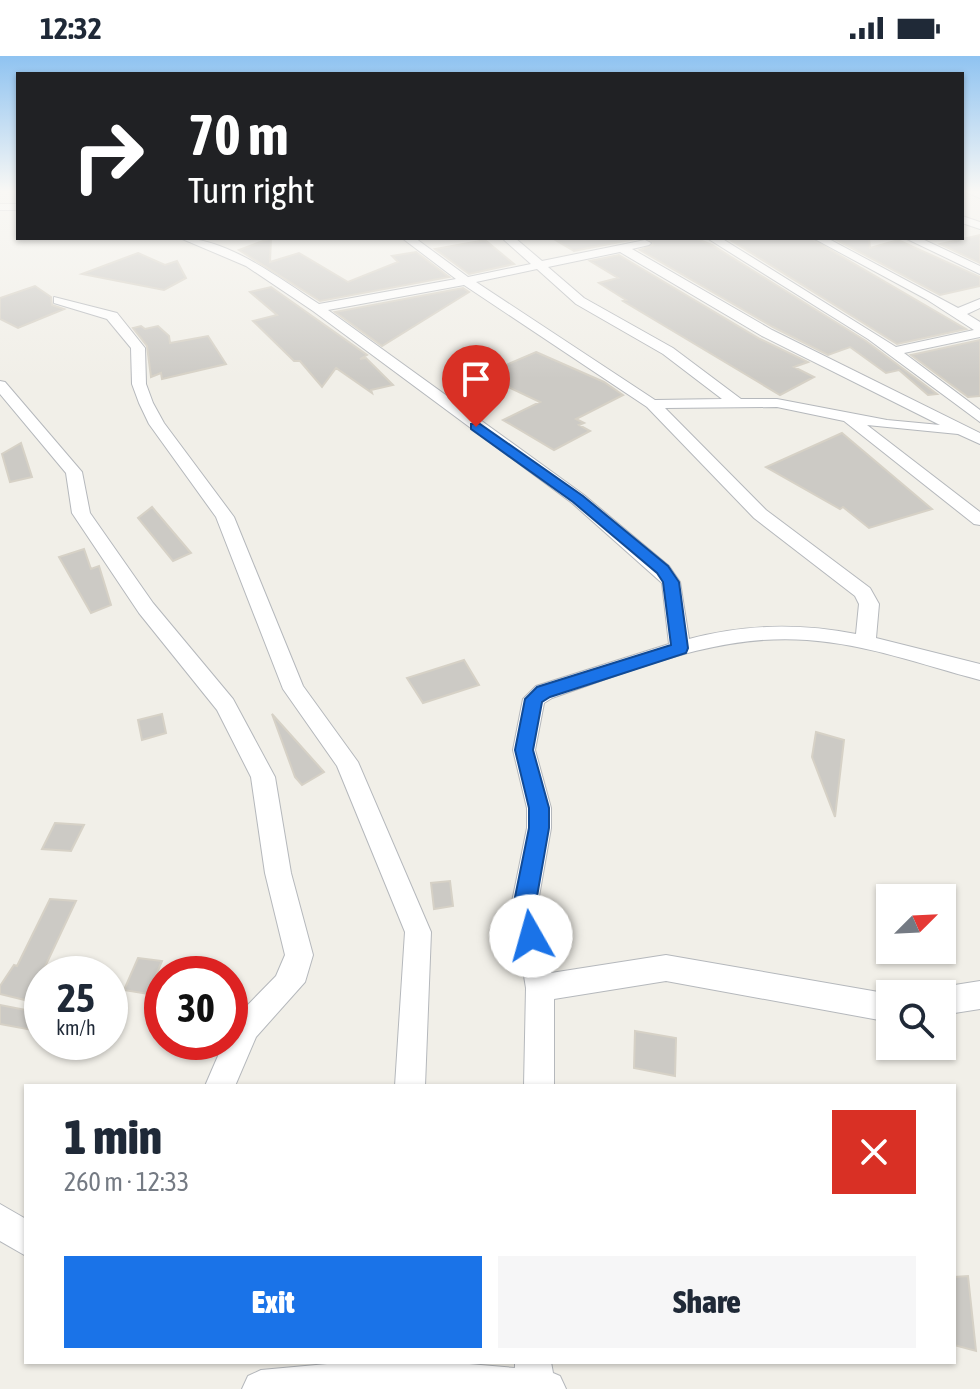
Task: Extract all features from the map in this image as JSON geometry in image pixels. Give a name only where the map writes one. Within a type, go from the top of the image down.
[{"type":"street","points":[[226,254],[250,264],[317,308],[578,499],[662,570],[671,582],[680,648]]},
{"type":"street","points":[[430,254],[652,404],[760,514],[863,592],[869,604],[865,644]]},
{"type":"street","points":[[527,254],[580,301],[668,351],[737,403]]},
{"type":"street","points":[[317,308],[592,254]]},
{"type":"street","points":[[633,254],[767,333],[973,435]]},
{"type":"street","points":[[741,254],[822,302],[894,351],[980,417]]},
{"type":"street","points":[[849,254],[958,313],[980,330]]},
{"type":"street","points":[[946,254],[980,270]]},
{"type":"street","points":[[58,300],[112,316],[138,348],[139,384],[151,413],[225,517],[294,689],[347,762],[418,932],[410,1084]]},
{"type":"street","points":[[958,313],[980,303]]},
{"type":"street","points":[[894,351],[980,330]]},
{"type":"street","points":[[0,385],[74,472],[81,513],[146,608],[225,705],[263,777],[278,873],[299,955],[295,973],[286,986],[246,1027],[221,1084]]},
{"type":"street","points":[[652,404],[777,403],[896,427],[973,435]]},
{"type":"street","points":[[847,417],[980,520]]},
{"type":"street","points":[[539,1084],[540,988],[525,902],[539,817],[524,758],[534,699],[544,692],[680,648],[747,635],[787,632],[865,644],[980,672]]},
{"type":"street","points":[[540,988],[666,968],[876,1006]]},
{"type":"street","points":[[956,999],[980,995]]},
{"type":"street","points":[[0,1221],[24,1238]]},
{"type":"street","points":[[261,1389],[395,1369],[539,1379]]},
{"type":"building","points":[[141,254],[165,265],[177,261],[186,278],[164,290],[82,274]]},
{"type":"building","points":[[246,254],[270,254],[270,262],[301,254],[348,282],[398,262],[392,256],[419,254],[449,277],[320,301]]},
{"type":"building","points":[[442,254],[502,254],[514,264],[469,274]]},
{"type":"building","points":[[647,254],[727,254],[866,341],[937,394],[928,395],[899,370],[886,373],[850,347],[828,355]]},
{"type":"building","points":[[753,254],[838,254],[966,329],[897,344]]},
{"type":"building","points":[[863,254],[929,254],[980,277],[980,286],[940,295]]},
{"type":"building","points":[[961,254],[980,254],[980,263]]},
{"type":"building","points":[[619,255],[760,339],[808,362],[794,367],[814,377],[780,395],[623,301],[626,300],[599,283],[618,278],[590,261]]},
{"type":"building","points":[[35,286],[51,297],[52,305],[64,309],[18,328],[0,319],[0,298]]},
{"type":"building","points":[[271,287],[367,355],[360,359],[366,358],[393,385],[371,390],[372,393],[336,368],[322,387],[300,361],[294,361],[253,321],[277,315],[250,292]]},
{"type":"building","points":[[463,288],[469,292],[382,346],[335,312]]},
{"type":"building","points":[[141,326],[145,329],[158,326],[169,336],[170,343],[208,336],[226,364],[162,379],[161,373],[151,377],[147,346],[133,328]]},
{"type":"building","points":[[980,340],[980,396],[968,397],[911,355]]},
{"type":"building","points":[[536,352],[604,382],[623,395],[576,419],[584,423],[579,425],[590,431],[554,450],[503,420],[540,402],[483,375]]},
{"type":"building","points":[[842,433],[932,509],[869,528],[843,507],[840,509],[766,467]]},
{"type":"building","points":[[21,443],[32,477],[10,482],[2,454]]},
{"type":"building","points":[[152,507],[191,553],[173,561],[138,518]]},
{"type":"building","points":[[84,549],[91,569],[99,566],[111,605],[91,613],[59,557]]},
{"type":"building","points":[[464,660],[479,685],[423,703],[407,678]]},
{"type":"building","points":[[162,714],[166,733],[142,740],[138,720]]},
{"type":"building","points":[[272,714],[324,772],[302,785],[295,777]]},
{"type":"building","points":[[816,732],[844,740],[835,817],[812,757]]},
{"type":"building","points":[[55,823],[84,825],[71,851],[42,849]]},
{"type":"building","points":[[450,881],[453,906],[434,909],[431,883]]},
{"type":"building","points":[[50,899],[76,901],[50,956],[24,956],[24,1000],[0,994],[0,986],[14,965],[17,966]]},
{"type":"building","points":[[138,958],[144,959],[144,993],[128,991],[128,981]]},
{"type":"building","points":[[0,1005],[24,1010],[24,1028],[0,1024]]},
{"type":"building","points":[[635,1031],[676,1038],[675,1076],[634,1068]]},
{"type":"building","points":[[968,1276],[976,1351],[956,1346],[956,1277]]},
{"type":"route","points":[[476,427],[578,499],[662,570],[671,582],[680,648],[544,692],[534,699],[524,750],[539,808],[539,828],[525,902],[531,936]]}]
